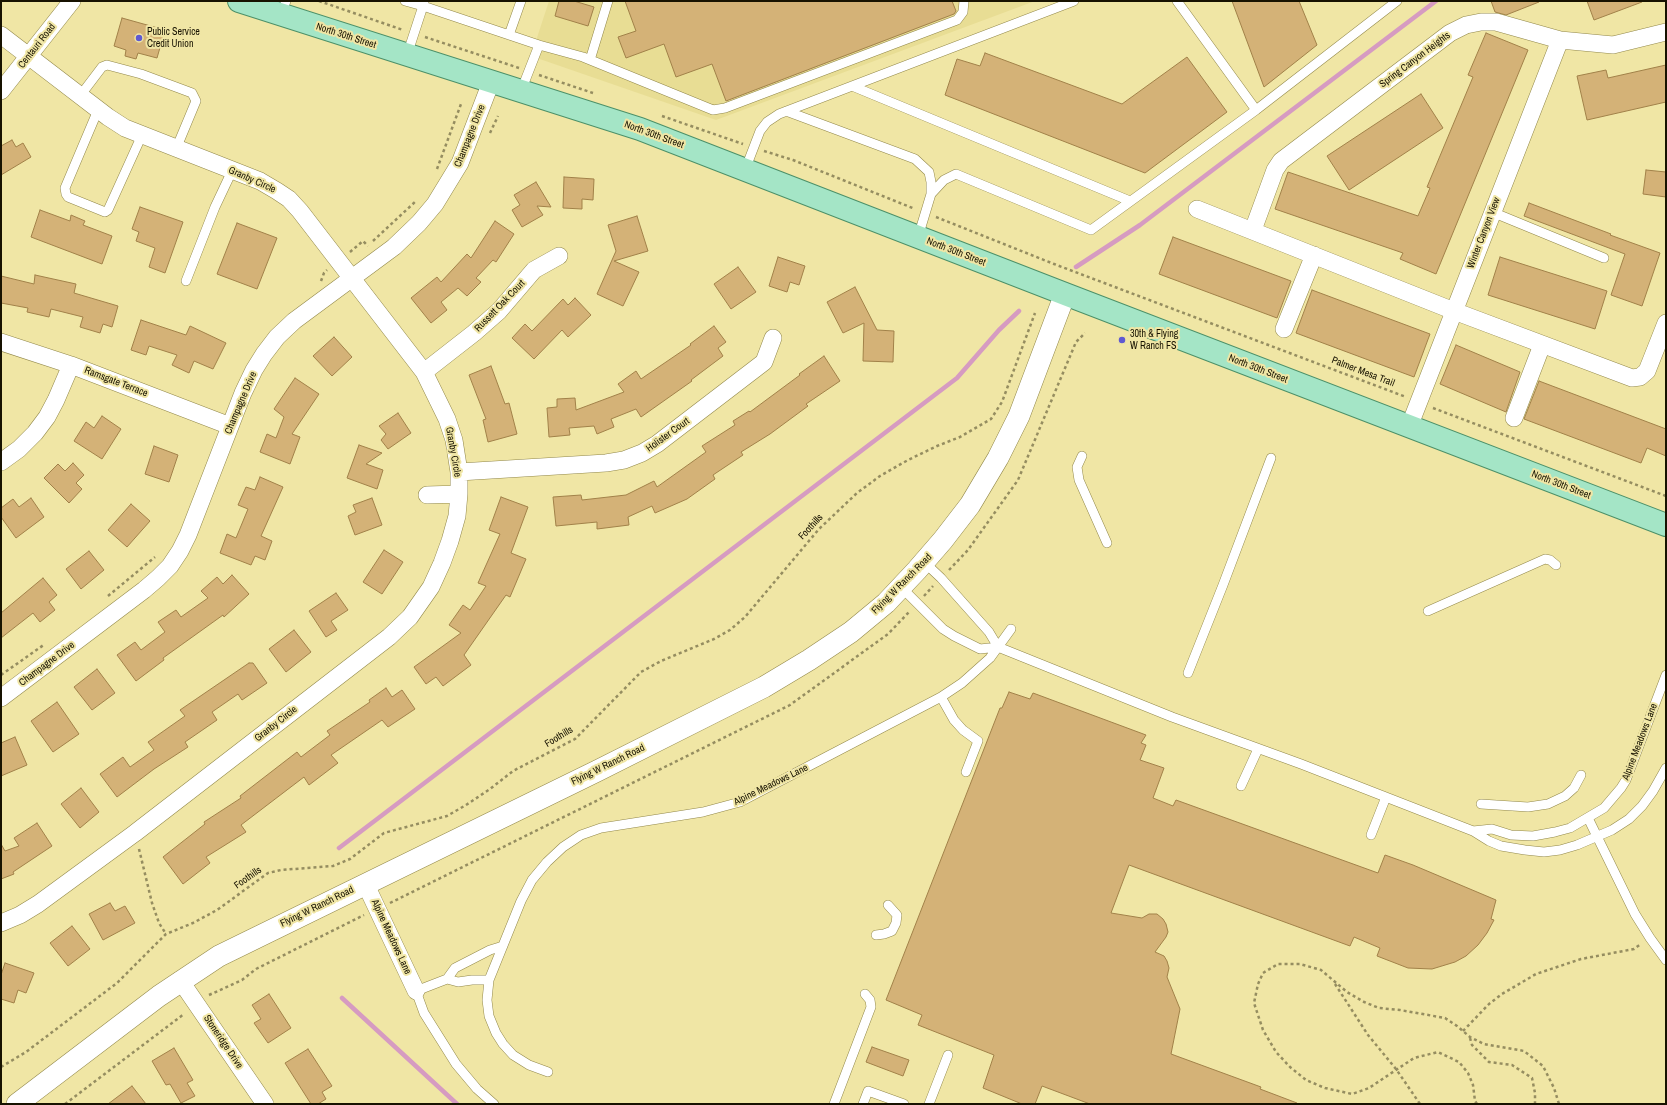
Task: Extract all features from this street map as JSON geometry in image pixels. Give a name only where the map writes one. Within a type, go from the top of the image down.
[{"type":"main road","name":"North 30th Street","points":[[239,1],[283,8],[407,55],[640,130],[1666,525]]},
{"type":"street","name":"Centauri Road","points":[[1,91],[72,1]]},
{"type":"street","name":"Spring Canyon Heights","points":[[1253,230],[1275,170],[1281,161],[1450,33],[1466,25],[1481,22],[1496,22],[1560,40],[1613,45],[1666,32]]},
{"type":"street","name":"Granby Circle","points":[[1,35],[98,110],[125,128],[260,182],[277,190],[289,200],[424,372],[447,419],[454,440],[459,472],[457,516],[442,563],[431,587],[410,617],[383,642],[135,832],[38,904],[20,915],[1,923]]},
{"type":"street","name":"Winter Canyon View","points":[[1409,427],[1560,40]]},
{"type":"street","name":"Champagne Drive","points":[[1,698],[144,590],[170,566],[180,552],[188,535],[230,426],[254,370],[277,337],[294,321],[394,247],[419,223],[435,204],[460,163],[491,82]]},
{"type":"street","points":[[1197,209],[1454,311],[1632,378],[1640,377],[1647,371],[1664,334]]},
{"type":"street","points":[[1284,329],[1314,255]]},
{"type":"street","name":"Russett Oak Court","points":[[424,372],[484,324],[499,310],[534,270],[559,256]]},
{"type":"street","name":"Flying W Ranch Road","points":[[17,1104],[180,980],[219,956],[597,771],[764,686],[809,660],[851,632],[886,603],[901,587],[943,540],[970,505],[998,458],[1019,416],[1065,294]]},
{"type":"street","name":"Holister Court","points":[[459,472],[606,463],[624,460],[642,453],[657,444],[764,362],[773,338]]},
{"type":"street","name":"Ramsgate Terrace","points":[[1,342],[71,365],[230,426]]},
{"type":"street","points":[[1514,418],[1542,345]]},
{"type":"street","points":[[1,462],[19,449],[35,433],[46,418],[56,400],[71,365]]},
{"type":"street","points":[[427,495],[459,494]]},
{"type":"street","name":"Alpine Meadows Lane","points":[[366,883],[416,991]]},
{"type":"street","name":"Stoneridge Drive","points":[[180,980],[265,1104]]},
{"type":"lane","points":[[405,1],[424,4],[509,35],[590,60],[714,110],[725,108],[957,20],[963,12],[964,1]]},
{"type":"lane","points":[[509,35],[521,1]]},
{"type":"lane","points":[[590,60],[608,1]]},
{"type":"lane","points":[[745,170],[760,131],[767,122],[786,111],[1074,1]]},
{"type":"lane","points":[[1177,1],[1256,110]]},
{"type":"lane","points":[[931,194],[944,180],[956,174],[1091,230],[1256,110],[1397,1]]},
{"type":"lane","points":[[407,55],[424,4]]},
{"type":"lane","points":[[521,91],[539,45]]},
{"type":"lane","points":[[80,96],[102,67],[107,65],[141,74],[192,93],[196,101],[176,149]]},
{"type":"lane","points":[[852,86],[1130,201]]},
{"type":"lane","points":[[98,110],[65,188],[68,197],[105,212],[108,210],[142,135]]},
{"type":"lane","points":[[786,111],[915,159],[929,172],[932,182],[931,194],[918,237]]},
{"type":"lane","points":[[186,281],[215,206],[232,171]]},
{"type":"lane","points":[[1492,212],[1604,258]]},
{"type":"lane","points":[[1082,456],[1077,466],[1079,480],[1107,543]]},
{"type":"lane","points":[[1188,673],[1224,585],[1271,458]]},
{"type":"lane","points":[[1428,611],[1545,559],[1550,560],[1556,566]]},
{"type":"lane","points":[[924,562],[989,632],[998,647]]},
{"type":"lane","points":[[901,587],[943,629],[980,649],[998,647],[1172,717],[1473,831],[1488,841],[1501,846],[1544,852],[1577,845],[1621,825],[1636,813],[1653,791],[1666,768]]},
{"type":"lane","name":"Alpine Meadows Lane","points":[[548,1072],[529,1065],[513,1055],[496,1033],[489,1016],[487,1000],[489,980],[521,901],[532,880],[547,862],[563,847],[581,835],[601,828],[703,812],[740,802],[941,697],[974,673],[990,658],[1011,629]]},
{"type":"lane","name":"Alpine Meadows Lane","points":[[1473,831],[1492,829],[1511,835],[1533,836],[1563,830],[1588,818],[1608,805],[1626,780],[1666,675]]},
{"type":"lane","points":[[941,697],[954,720],[963,730],[978,742],[966,772]]},
{"type":"lane","points":[[1241,786],[1258,749]]},
{"type":"lane","points":[[1481,804],[1528,807],[1548,804],[1565,796],[1574,788],[1580,775]]},
{"type":"lane","points":[[1371,836],[1386,797]]},
{"type":"lane","points":[[1588,818],[1635,914],[1666,960]]},
{"type":"lane","points":[[876,935],[892,931],[896,923],[897,915],[888,905]]},
{"type":"lane","points":[[416,991],[447,979],[455,968],[490,950],[503,946]]},
{"type":"lane","points":[[447,979],[458,982],[489,980]]},
{"type":"lane","name":"Alpine Meadows Lane","points":[[416,991],[424,1013],[456,1064],[477,1089],[494,1104]]},
{"type":"lane","points":[[834,1104],[871,1007],[870,1000],[865,994]]},
{"type":"lane","points":[[929,1104],[948,1056]]},
{"type":"lane","points":[[863,1104],[868,1091],[904,1104]]},
{"type":"path","points":[[488,137],[498,116]]},
{"type":"path","name":"Palmer Mesa Trail","points":[[1054,264],[1666,496]]},
{"type":"path","name":"Foothills","points":[[1,1066],[26,1052],[117,982],[166,934],[193,924],[217,910],[268,873],[281,870],[334,866],[350,859],[384,833],[447,816],[490,789],[513,771],[575,739],[641,672],[661,661],[714,639],[730,630],[745,617],[819,529],[857,493],[880,476],[908,460],[960,437],[991,419],[1002,402],[1035,313]]},
{"type":"path","points":[[107,597],[159,554]]},
{"type":"path","points":[[1,675],[46,643]]},
{"type":"path","points":[[135,832],[152,903],[159,924],[166,934]]},
{"type":"path","points":[[1463,1031],[1489,1004],[1502,994],[1536,974],[1581,959],[1634,949],[1650,938]]},
{"type":"path","points":[[1476,1104],[1473,1085],[1468,1073],[1459,1062],[1438,1052],[1414,1058],[1369,1088],[1352,1094],[1324,1088],[1306,1080],[1290,1067],[1276,1052],[1263,1030],[1254,1003],[1258,984],[1263,973],[1278,964],[1300,964],[1321,970],[1334,982],[1364,1002],[1379,1008],[1445,1018],[1470,1037],[1484,1044],[1524,1051],[1543,1066],[1554,1088],[1559,1104]]},
{"type":"path","points":[[1334,982],[1368,1035],[1396,1069],[1420,1104]]},
{"type":"path","points":[[1470,1037],[1472,1045],[1489,1062],[1512,1065],[1532,1078],[1536,1093],[1535,1104]]},
{"type":"shaded area","points":[[549,1],[1035,1],[716,120],[531,56]]},
{"type":"building","points":[[559,1],[574,1],[594,7],[588,26],[555,16]]},
{"type":"building","points":[[625,1],[952,1],[956,11],[954,14],[726,101],[712,64],[676,77],[664,44],[626,58],[618,37],[636,31]]},
{"type":"building","points":[[1232,1],[1299,1],[1317,45],[1264,87]]},
{"type":"building","points":[[1491,1],[1539,2],[1506,15],[1495,12]]},
{"type":"building","points":[[1587,1],[1642,1],[1642,2],[1594,20]]},
{"type":"building","name":"Public Service Credit Union","points":[[122,18],[165,30],[157,58],[138,53],[136,59],[125,56],[126,50],[114,46]]},
{"type":"building","points":[[1486,33],[1528,50],[1436,274],[1400,259],[1403,253],[1275,209],[1288,172],[1418,216],[1430,188],[1427,187],[1473,77],[1468,75]]},
{"type":"building","points":[[985,53],[1122,104],[1187,57],[1227,112],[1145,173],[945,95],[957,59],[980,66]]},
{"type":"building","points":[[1666,65],[1666,102],[1587,120],[1577,76],[1606,70],[1608,78]]},
{"type":"building","points":[[1421,94],[1443,128],[1349,190],[1327,156]]},
{"type":"building","points":[[12,140],[16,147],[23,143],[31,157],[1,175],[1,146]]},
{"type":"building","points":[[1646,170],[1666,172],[1666,197],[1643,194]]},
{"type":"building","points":[[564,177],[594,179],[593,200],[582,199],[582,209],[563,208]]},
{"type":"building","points":[[536,182],[551,207],[537,206],[543,215],[522,227],[512,210],[520,205],[514,195]]},
{"type":"building","points":[[1529,203],[1660,253],[1642,306],[1611,295],[1625,254],[1524,216]]},
{"type":"building","points":[[140,207],[183,222],[165,273],[149,267],[155,248],[136,241],[139,232],[132,229]]},
{"type":"building","points":[[40,210],[70,221],[71,215],[85,221],[83,225],[112,236],[102,264],[31,237]]},
{"type":"building","points":[[637,216],[648,251],[614,261],[639,272],[623,306],[597,294],[616,251],[608,225]]},
{"type":"building","points":[[495,221],[514,234],[496,262],[493,260],[476,278],[481,282],[467,296],[458,288],[441,302],[447,310],[431,323],[411,298],[437,277],[441,282],[467,254],[471,258]]},
{"type":"building","points":[[237,223],[277,238],[257,289],[217,274]]},
{"type":"building","points":[[1173,237],[1291,281],[1277,318],[1159,274]]},
{"type":"building","points":[[778,257],[805,266],[799,285],[790,282],[787,292],[769,286]]},
{"type":"building","points":[[1500,257],[1607,291],[1595,329],[1488,295]]},
{"type":"building","points":[[738,267],[756,292],[731,309],[714,284]]},
{"type":"building","points":[[35,275],[76,284],[74,293],[118,306],[112,327],[103,324],[100,333],[80,327],[83,317],[51,309],[49,317],[27,312],[28,308],[1,303],[1,276],[34,284]]},
{"type":"building","points":[[855,287],[877,330],[894,331],[893,362],[863,361],[864,323],[843,333],[827,302]]},
{"type":"building","points":[[1312,290],[1430,334],[1414,377],[1296,333]]},
{"type":"building","points":[[575,298],[591,315],[568,337],[562,330],[534,359],[512,338],[525,324],[532,331],[563,299],[568,305]]},
{"type":"building","points":[[141,320],[186,335],[190,326],[226,343],[213,369],[194,361],[189,373],[172,365],[177,355],[149,346],[146,355],[131,350]]},
{"type":"building","points":[[714,326],[726,342],[718,348],[723,356],[691,380],[692,381],[641,417],[636,409],[611,419],[614,427],[597,434],[594,426],[569,428],[570,435],[549,437],[547,408],[557,407],[557,399],[575,398],[576,410],[624,392],[618,384],[636,371],[641,379],[691,345],[690,344]]},
{"type":"building","points":[[334,337],[352,357],[332,376],[313,356]]},
{"type":"building","points":[[1456,345],[1520,372],[1506,412],[1440,384]]},
{"type":"building","points":[[824,356],[840,381],[806,404],[808,406],[770,434],[741,452],[743,455],[713,475],[715,479],[687,499],[655,513],[652,506],[628,517],[629,525],[597,529],[597,522],[556,526],[553,497],[581,495],[582,500],[626,495],[654,481],[657,487],[706,452],[702,446],[735,425],[733,421],[749,411],[750,412]]},
{"type":"building","points":[[491,366],[505,404],[509,403],[517,434],[488,442],[483,420],[486,419],[469,375]]},
{"type":"building","points":[[295,378],[319,394],[292,434],[300,437],[290,464],[260,452],[267,434],[276,438],[284,417],[274,409]]},
{"type":"building","points":[[1539,381],[1666,429],[1666,456],[1647,448],[1641,463],[1524,419]]},
{"type":"building","points":[[398,413],[411,433],[388,449],[381,440],[386,434],[379,426]]},
{"type":"building","points":[[102,416],[121,429],[102,459],[74,441],[86,422],[94,428]]},
{"type":"building","points":[[359,445],[382,453],[366,464],[383,470],[377,489],[347,478]]},
{"type":"building","points":[[154,446],[178,455],[169,482],[145,474]]},
{"type":"building","points":[[73,463],[84,475],[76,483],[82,489],[69,503],[44,478],[58,464],[65,471]]},
{"type":"building","points":[[260,477],[283,487],[261,536],[272,541],[265,560],[255,556],[251,565],[220,553],[227,534],[236,538],[248,509],[238,505],[246,487],[255,490]]},
{"type":"building","points":[[501,497],[528,507],[511,553],[526,559],[510,597],[506,595],[464,655],[471,665],[443,686],[436,677],[426,684],[414,667],[461,633],[449,625],[463,605],[470,610],[486,586],[478,583],[500,534],[489,530]]},
{"type":"building","points":[[31,498],[44,517],[16,538],[1,517],[1,508],[13,499],[19,507]]},
{"type":"building","points":[[372,498],[382,525],[355,535],[348,516],[356,512],[353,505]]},
{"type":"building","points":[[131,504],[150,521],[127,547],[108,530]]},
{"type":"building","points":[[384,550],[403,562],[382,594],[363,582]]},
{"type":"building","points":[[89,551],[104,570],[81,589],[66,569]]},
{"type":"building","points":[[232,575],[249,594],[224,617],[223,615],[163,658],[164,660],[136,681],[117,655],[135,642],[141,650],[165,632],[158,622],[176,610],[181,617],[208,598],[201,591],[217,577],[223,584]]},
{"type":"building","points":[[43,578],[57,595],[49,602],[55,610],[40,622],[33,613],[1,638],[1,613]]},
{"type":"building","points":[[336,593],[348,610],[331,621],[337,630],[326,637],[309,611]]},
{"type":"building","points":[[294,630],[311,652],[286,672],[269,649]]},
{"type":"building","points":[[249,663],[253,663],[267,683],[242,700],[238,694],[212,712],[217,720],[185,742],[188,747],[154,769],[117,797],[100,774],[123,757],[130,767],[154,750],[148,742],[185,716],[180,710]]},
{"type":"building","points":[[97,669],[115,693],[92,710],[74,687]]},
{"type":"building","points":[[386,688],[392,697],[402,690],[415,709],[388,727],[382,720],[331,755],[338,763],[309,785],[304,777],[241,825],[246,832],[206,857],[210,863],[183,884],[163,857],[205,824],[204,822],[241,798],[240,796],[297,752],[301,757],[330,735],[327,731],[370,702],[369,700]]},
{"type":"building","points":[[1009,692],[1030,699],[1033,693],[1146,735],[1141,743],[1146,745],[1140,760],[1164,768],[1153,798],[1173,806],[1176,800],[1378,873],[1385,855],[1413,865],[1496,900],[1491,919],[1494,920],[1478,945],[1466,956],[1455,962],[1432,969],[1408,968],[1377,956],[1380,948],[1354,937],[1350,946],[1129,865],[1111,913],[1142,918],[1149,914],[1157,914],[1166,924],[1168,932],[1155,952],[1164,956],[1167,961],[1169,968],[1167,977],[1180,1009],[1171,1054],[1261,1087],[1260,1089],[1297,1104],[1090,1104],[1042,1086],[1035,1104],[1022,1104],[983,1088],[994,1055],[918,1025],[922,1015],[886,1000],[1000,708],[1002,708]]},
{"type":"building","points":[[57,702],[79,734],[53,752],[31,721]]},
{"type":"building","points":[[15,737],[27,765],[1,776],[1,743]]},
{"type":"building","points":[[81,788],[99,812],[80,828],[61,804]]},
{"type":"building","points":[[37,823],[52,846],[13,872],[14,874],[1,879],[1,844],[5,851],[19,846],[14,838]]},
{"type":"building","points":[[110,903],[115,911],[125,906],[135,923],[103,940],[89,914]]},
{"type":"building","points":[[72,926],[90,949],[68,966],[50,943]]},
{"type":"building","points":[[5,963],[34,973],[26,993],[18,990],[14,1003],[1,999],[1,975]]},
{"type":"building","points":[[269,994],[291,1028],[268,1043],[254,1023],[261,1019],[252,1005]]},
{"type":"building","points":[[872,1047],[909,1060],[903,1076],[866,1062]]},
{"type":"building","points":[[174,1048],[193,1080],[187,1083],[195,1096],[181,1103],[170,1084],[166,1085],[152,1061]]},
{"type":"building","points":[[308,1049],[332,1086],[322,1092],[326,1099],[318,1104],[311,1104],[285,1063]]},
{"type":"building","points":[[132,1086],[146,1104],[108,1104]]},
{"type":"waterway","points":[[1076,267],[1140,225],[1436,1]]},
{"type":"waterway","points":[[339,848],[957,378],[999,330],[1019,311]]},
{"type":"waterway","points":[[342,998],[457,1104]]},
{"type":"place","name":"Public Service Credit Union","points":[[139,38]]},
{"type":"place","name":"30th & Flying W Ranch FS","points":[[1122,340]]}]
